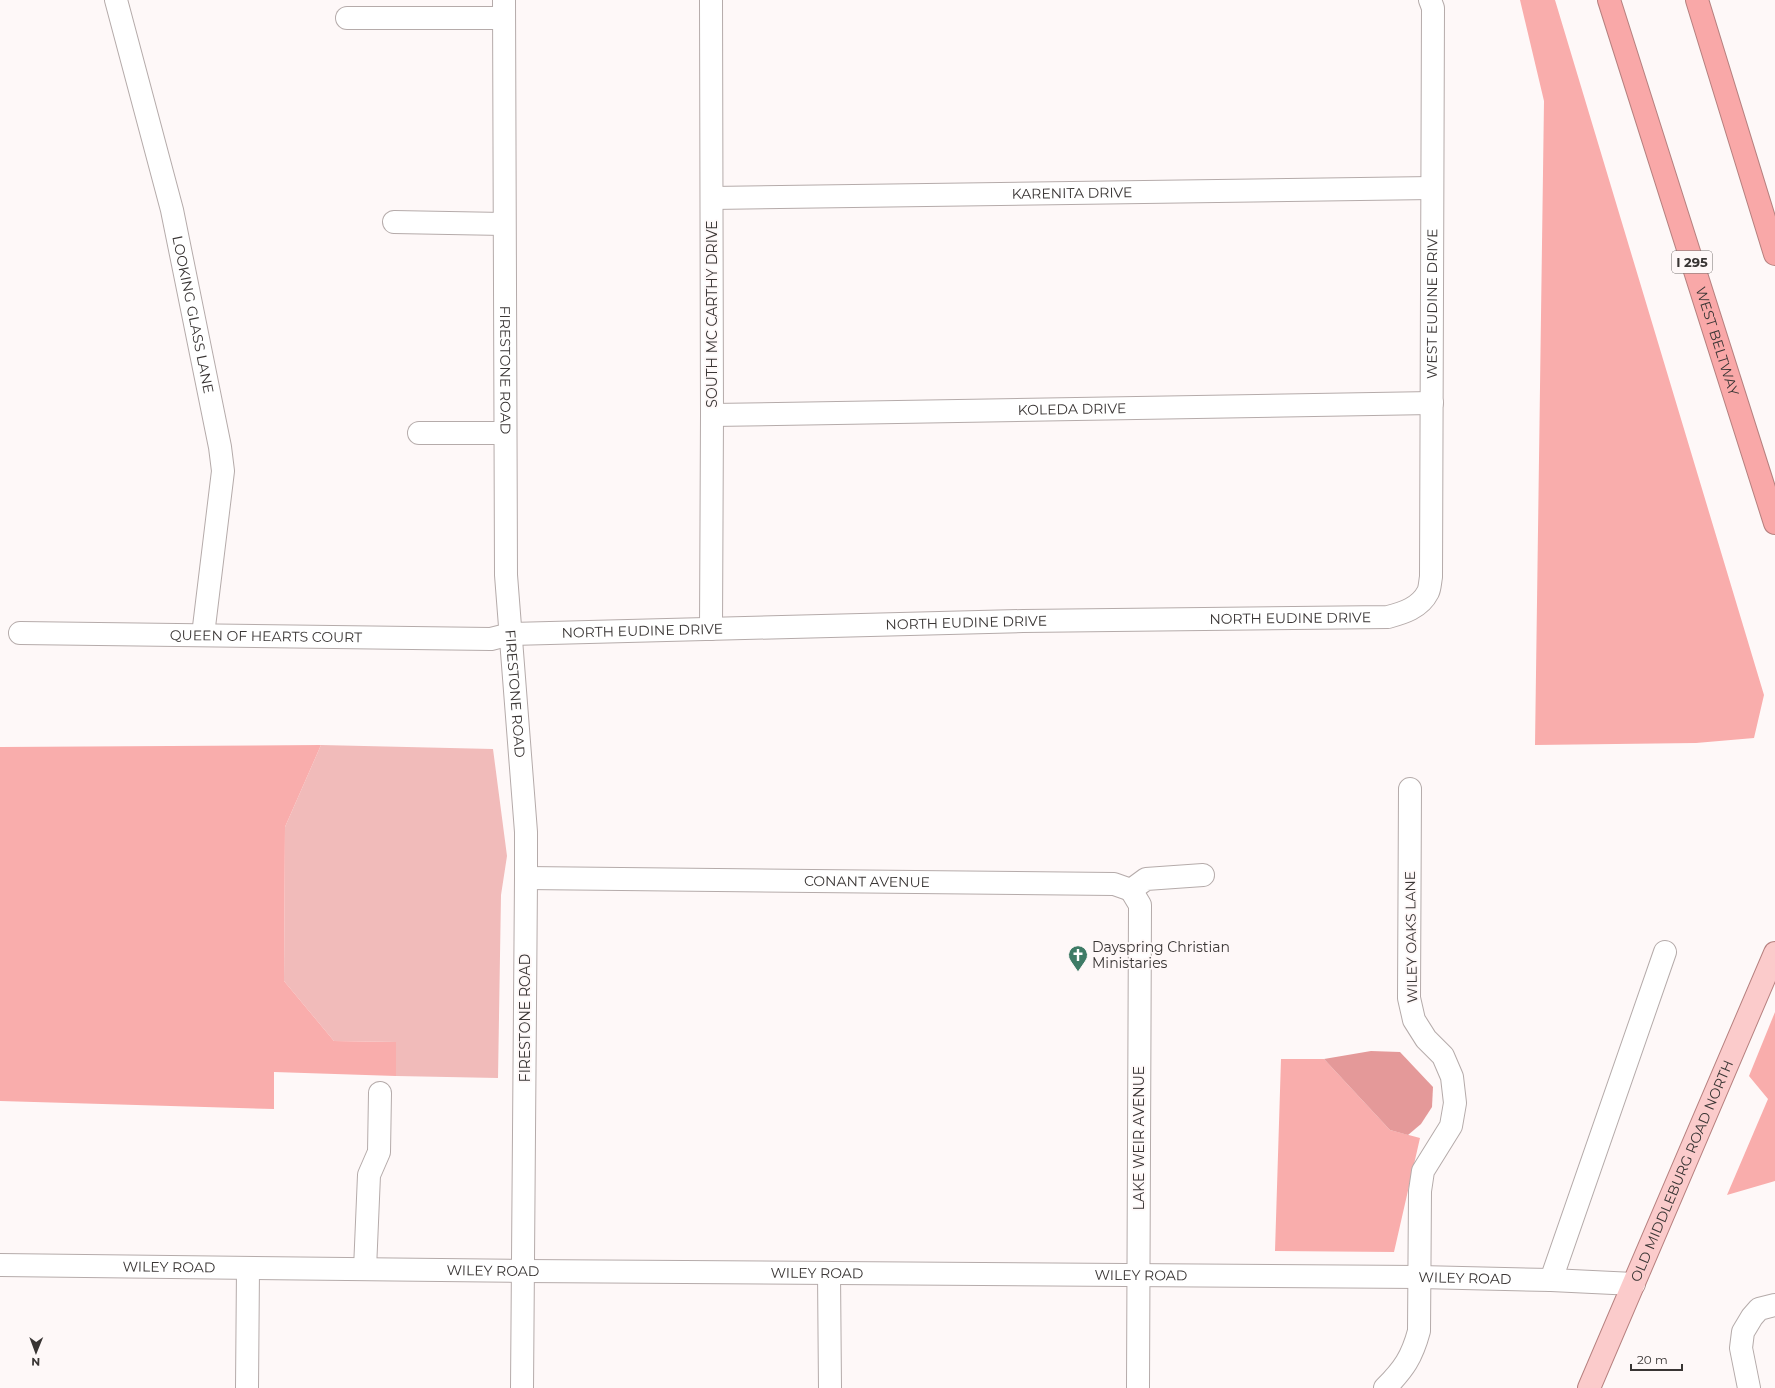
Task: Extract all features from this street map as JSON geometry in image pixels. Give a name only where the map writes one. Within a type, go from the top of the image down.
[{"type":"highway","name":"WEST BELTWAY","points":[[1609,0],[1775,523]]},
{"type":"highway","points":[[1698,0],[1775,254]]},
{"type":"main road","name":"OLD MIDDLEBURG ROAD NORTH","points":[[1589,1388],[1775,954]]},
{"type":"street","name":"LOOKING GLASS LANE","points":[[116,0],[172,210],[220,447],[223,471],[203,635]]},
{"type":"street","name":"SOUTH MC CARTHY DRIVE","points":[[711,629],[712,0]]},
{"type":"street","name":"WEST EUDINE DRIVE","points":[[1418,604],[1428,592],[1431,577],[1433,8],[1430,0]]},
{"type":"street","points":[[347,18],[504,9]]},
{"type":"street","name":"FIRESTONE ROAD","points":[[504,9],[506,576],[526,832],[522,1388]]},
{"type":"street","name":"KARENITA DRIVE","points":[[712,198],[1432,188]]},
{"type":"street","points":[[394,222],[504,224]]},
{"type":"street","name":"KOLEDA DRIVE","points":[[712,414],[1432,403]]},
{"type":"street","points":[[419,433],[505,433]]},
{"type":"street","name":"NORTH EUDINE DRIVE","points":[[511,634],[1023,621],[1388,617],[1405,613],[1418,604]]},
{"type":"street","name":"QUEEN OF HEARTS COURT","points":[[20,633],[491,639],[511,634]]},
{"type":"street","name":"WILEY OAKS LANE","points":[[1385,1388],[1400,1372],[1414,1350],[1419,1331],[1420,1191],[1423,1171],[1451,1126],[1455,1103],[1452,1077],[1442,1056],[1426,1039],[1414,1020],[1409,998],[1410,789]]},
{"type":"street","points":[[1131,890],[1146,879],[1203,875]]},
{"type":"street","name":"CONANT AVENUE","points":[[526,878],[1114,884],[1131,890]]},
{"type":"street","name":"LAKE WEIR AVENUE","points":[[1131,890],[1140,905],[1138,1388]]},
{"type":"street","points":[[1551,1280],[1665,952]]},
{"type":"street","points":[[365,1269],[369,1175],[379,1152],[380,1093]]},
{"type":"street","name":"WILEY ROAD","points":[[0,1265],[523,1271],[1420,1277],[1551,1280],[1634,1284]]},
{"type":"street","points":[[247,1388],[248,1268]]},
{"type":"street","points":[[830,1273],[830,1388]]},
{"type":"street","points":[[1749,1388],[1741,1348],[1743,1332],[1759,1309],[1775,1305]]},
{"type":"shaded area","points":[[1520,0],[1555,0],[1764,695],[1754,738],[1696,743],[1535,745],[1544,101]]},
{"type":"shaded area","points":[[321,745],[493,749],[507,856],[501,895],[498,1078],[396,1076],[396,1042],[334,1041],[284,981],[285,827]]},
{"type":"shaded area","points":[[321,745],[285,827],[284,981],[334,1041],[396,1042],[396,1076],[274,1072],[274,1109],[0,1101],[0,747]]},
{"type":"shaded area","points":[[1775,1012],[1775,1181],[1727,1195],[1768,1099],[1749,1076]]},
{"type":"shaded area","points":[[1371,1051],[1400,1052],[1433,1087],[1432,1107],[1421,1124],[1408,1135],[1390,1130],[1324,1059]]},
{"type":"shaded area","points":[[1281,1059],[1324,1059],[1390,1130],[1420,1138],[1394,1252],[1275,1251]]},
{"type":"place","name":"Dayspring Christian Ministaries","points":[[1078,972]]}]
